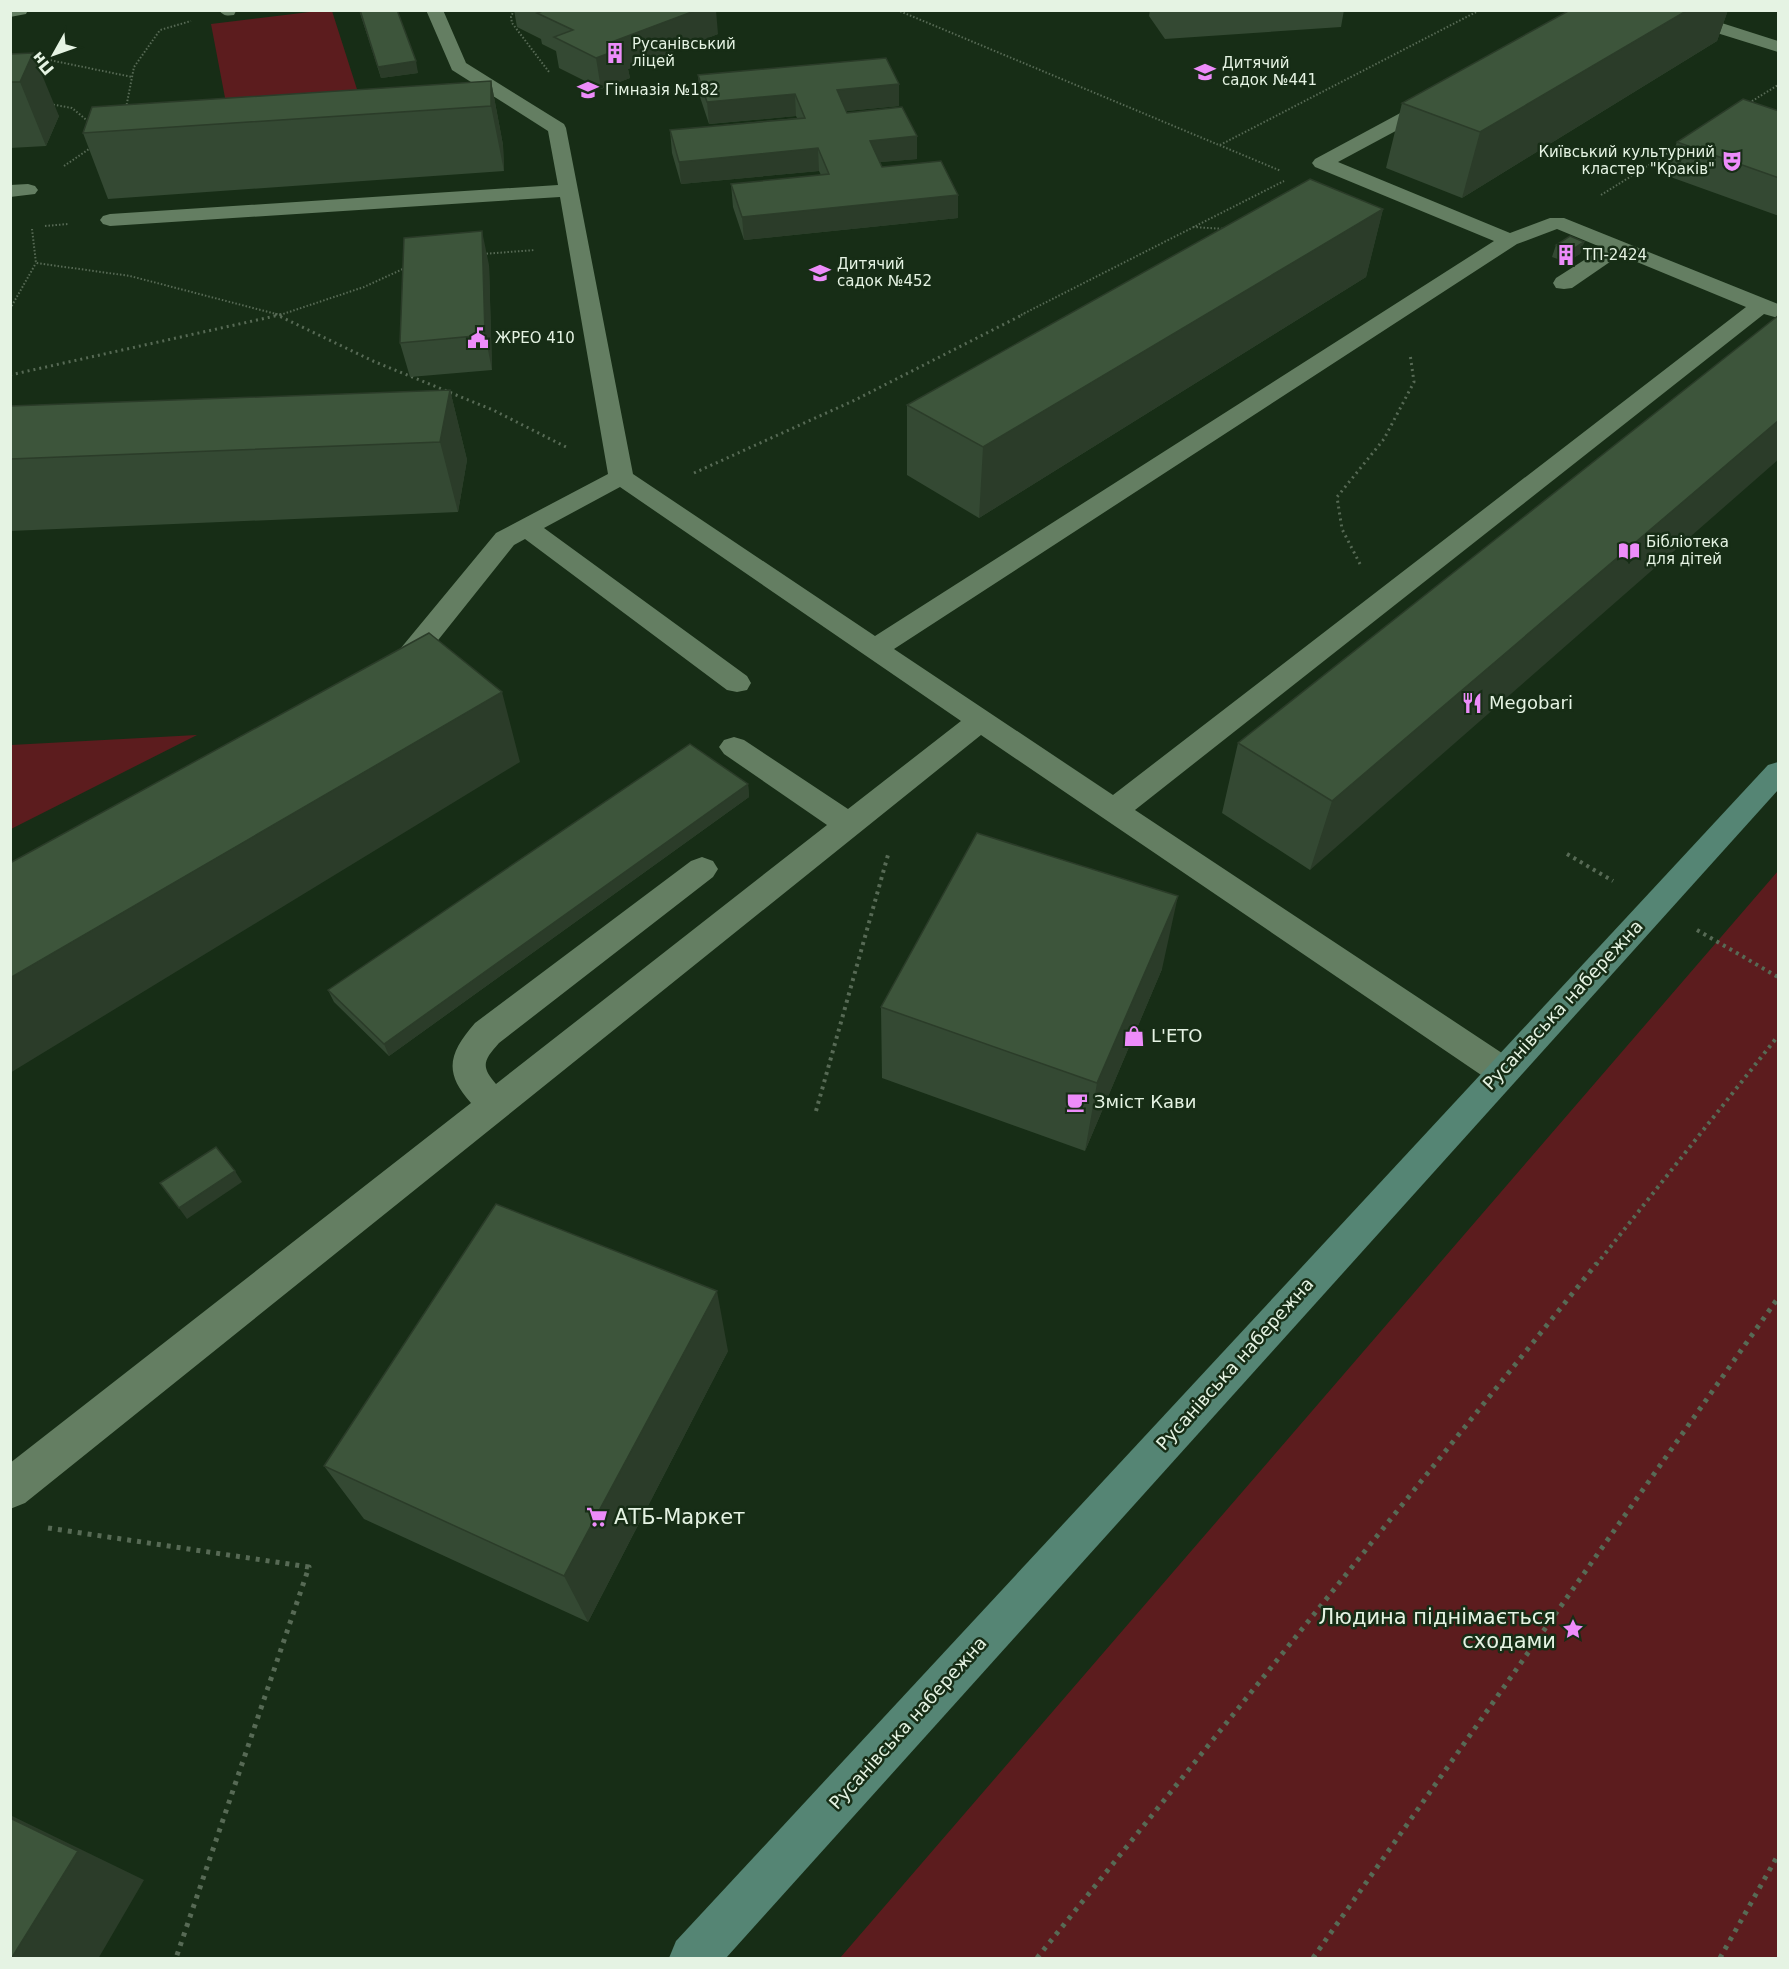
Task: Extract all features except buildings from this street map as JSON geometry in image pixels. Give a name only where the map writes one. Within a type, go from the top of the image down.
[{"type":"main road","name":"Русанівська набережна","points":[[693,1959],[1502,1071],[1779,772]]},
{"type":"lane","points":[[10,12],[20,10]]},
{"type":"lane","points":[[434,10],[458,66],[557,128],[621,477],[1113,811],[1502,1071]]},
{"type":"lane","points":[[1662,10],[1779,47]]},
{"type":"lane","points":[[1457,90],[1322,163],[1510,240]]},
{"type":"lane","points":[[110,220],[569,190]]},
{"type":"lane","points":[[874,649],[1510,240],[1557,222],[1770,309]]},
{"type":"lane","points":[[1564,283],[1619,247]]},
{"type":"lane","points":[[1113,811],[1380,602],[1770,309]]},
{"type":"lane","points":[[382,682],[403,665],[420,646],[505,539],[621,477]]},
{"type":"lane","points":[[526,527],[737,683]]},
{"type":"lane","points":[[10,1489],[980,721]]},
{"type":"lane","points":[[734,747],[849,825]]},
{"type":"lane","points":[[495,1105],[473,1083],[467,1066],[471,1050],[487,1033],[702,869]]},
{"type":"path","points":[[897,10],[1282,172]]},
{"type":"path","points":[[1220,145],[1480,10]]},
{"type":"path","points":[[124,117],[134,68],[160,30],[227,11]]},
{"type":"path","points":[[29,56],[132,77]]},
{"type":"path","points":[[1741,108],[1779,85]]},
{"type":"path","points":[[41,103],[72,108],[90,121],[90,130]]},
{"type":"path","points":[[91,139],[91,148],[99,143]]},
{"type":"path","points":[[1557,222],[1683,144]]},
{"type":"path","points":[[647,495],[855,400],[1293,176]]},
{"type":"path","points":[[1193,227],[1228,229]]},
{"type":"path","points":[[474,255],[579,247]]},
{"type":"path","points":[[10,309],[36,263]]},
{"type":"path","points":[[10,375],[280,315],[364,287],[406,268]]},
{"type":"path","points":[[179,287],[280,315],[373,361],[493,410],[621,477]]},
{"type":"path","points":[[1380,602],[1342,529],[1337,497],[1384,439],[1414,382],[1403,309]]},
{"type":"path","points":[[816,1111],[910,776]]},
{"type":"path","points":[[1766,969],[1779,977]]},
{"type":"path","points":[[1037,1959],[1463,1432],[1779,1036]]},
{"type":"path","points":[[1313,1959],[1779,1298]]},
{"type":"path","points":[[45,1528],[309,1567],[176,1959]]},
{"type":"path","points":[[1720,1959],[1779,1855]]},
{"type":"shaded area","points":[[332,11],[362,105],[230,124],[211,24]]},
{"type":"shaded area","points":[[197,735],[11,829],[11,745]]},
{"type":"shaded area","points":[[1778,871],[1778,1958],[840,1958]]},
{"type":"place","name":"Русанівський ліцей","points":[[615,53]]},
{"type":"place","name":"Дитячий садок №441","points":[[1205,72]]},
{"type":"place","name":"Гімназія №182","points":[[588,90]]},
{"type":"place","name":"Київський культурний кластер \"Краків\"","points":[[1732,161]]},
{"type":"place","name":"ТП-2424","points":[[1566,255]]},
{"type":"place","name":"Дитячий садок №452","points":[[820,273]]},
{"type":"place","name":"ЖРЕО 410","points":[[478,338]]},
{"type":"place","name":"Бібліотека для дітей","points":[[1629,551]]},
{"type":"place","name":"Megobari","points":[[1472,703]]},
{"type":"place","name":"L'ETO","points":[[1134,1036]]},
{"type":"place","name":"Зміст Кави","points":[[1077,1102]]},
{"type":"place","name":"АТБ-Маркет","points":[[597,1517]]},
{"type":"place","name":"Людина піднімається сходами","points":[[1573,1629]]}]
